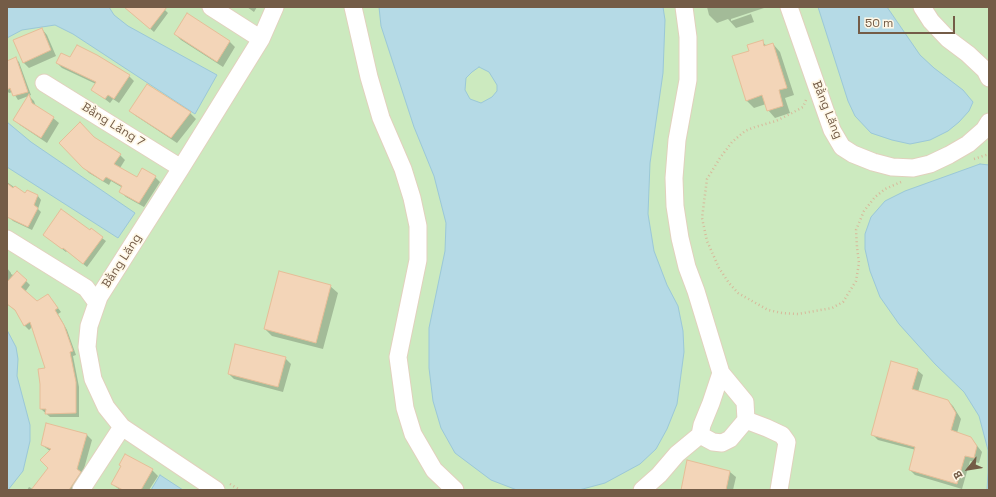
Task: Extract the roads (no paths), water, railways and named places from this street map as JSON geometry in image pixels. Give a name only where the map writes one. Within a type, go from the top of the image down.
[{"type":"street","points":[[210,7],[261,39]]},
{"type":"street","name":"Bằng Lăng","points":[[221,486],[122,427],[106,407],[93,379],[87,347],[89,326],[97,303],[105,287],[261,39],[275,7]]},
{"type":"street","points":[[353,7],[371,84],[381,118],[403,169],[412,198],[418,226],[418,260],[398,357],[405,408],[413,434],[427,459],[434,470],[455,490]]},
{"type":"street","points":[[684,7],[688,37],[688,80],[676,140],[674,178],[675,206],[680,238],[687,267],[696,291],[721,373],[745,402],[746,420],[730,438],[722,443],[712,442],[700,435]]},
{"type":"street","name":"Bằng Lăng","points":[[789,7],[832,130],[842,147],[853,154],[873,162],[892,167],[913,168],[930,164],[968,144],[984,130],[989,122]]},
{"type":"street","points":[[922,7],[931,21],[948,39],[979,65],[989,78]]},
{"type":"street","name":"Bằng Lăng 7","points":[[44,83],[181,168]]},
{"type":"street","points":[[7,239],[86,288],[97,303]]},
{"type":"street","points":[[86,288],[105,287]]},
{"type":"street","points":[[642,490],[659,475],[677,454],[700,435],[702,425],[721,373]]},
{"type":"street","points":[[746,420],[782,435],[787,442],[779,490]]},
{"type":"street","points":[[81,490],[122,427]]},
{"type":"water","points":[[7,7],[109,7],[114,15],[128,26],[217,75],[195,114],[73,34],[55,25],[22,30],[7,38]]},
{"type":"water","points":[[379,7],[663,7],[665,20],[663,73],[650,163],[648,214],[654,251],[667,285],[678,306],[683,331],[684,352],[677,404],[667,429],[656,449],[640,464],[605,483],[579,490],[517,490],[491,480],[455,453],[441,428],[433,401],[429,368],[429,328],[445,251],[446,223],[434,176],[414,127],[381,26]],"holes":[[[479,67],[489,72],[497,85],[497,91],[492,97],[481,103],[470,99],[465,90],[466,78]]]},
{"type":"water","points":[[818,7],[887,7],[920,55],[934,68],[963,90],[973,102],[969,111],[948,131],[930,140],[910,144],[871,133],[855,116],[848,101]]},
{"type":"water","points":[[7,122],[31,142],[135,213],[118,238],[7,167]]},
{"type":"water","points":[[980,164],[989,165],[989,490],[987,490],[988,450],[979,416],[964,392],[935,364],[899,324],[880,297],[870,271],[865,249],[865,234],[871,217],[885,201],[905,191]]},
{"type":"water","points":[[7,330],[16,347],[18,359],[17,376],[30,425],[30,441],[23,471],[8,490],[7,490]]},
{"type":"water","points":[[160,475],[183,490],[151,490]]}]
